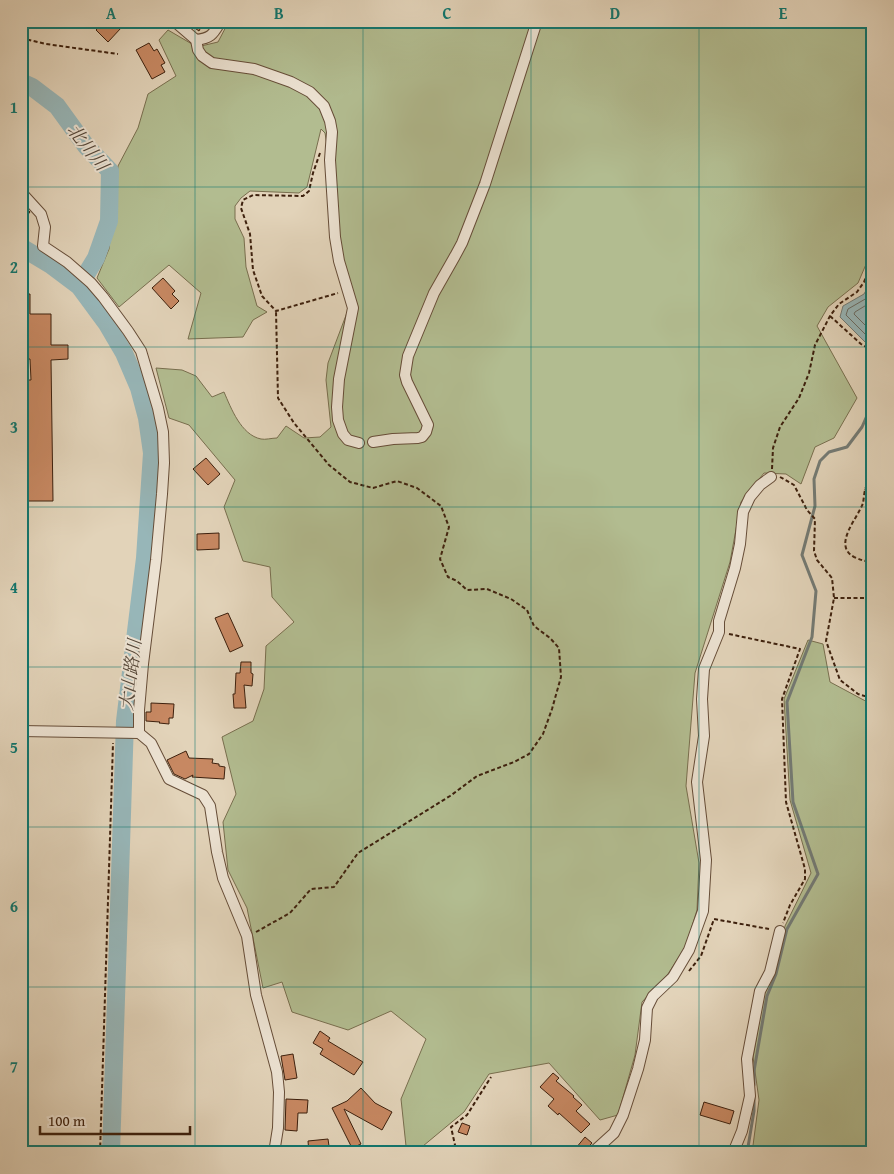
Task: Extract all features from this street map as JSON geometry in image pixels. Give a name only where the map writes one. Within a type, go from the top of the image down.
[{"type":"street","points":[[21,25],[26,21]]},
{"type":"street","points":[[174,21],[196,40],[198,50],[202,56],[212,63],[254,69],[291,82],[310,92],[324,106],[332,132],[330,160],[335,237],[339,261],[353,308],[338,379],[338,420],[343,434],[348,440],[359,443]]},
{"type":"street","points":[[196,40],[212,36],[221,21]]},
{"type":"street","points":[[373,442],[418,438],[422,437],[426,432],[428,425],[405,375],[408,356],[434,293],[462,243],[485,184],[536,21]]},
{"type":"street","points":[[21,192],[41,214],[46,227],[43,246],[67,262],[91,284],[103,297],[141,351],[158,408],[163,432],[164,462],[156,560],[136,733]]},
{"type":"street","points":[[592,1153],[614,1133],[623,1115],[645,1040],[647,1008],[653,996],[673,977],[689,950],[703,911],[706,860],[697,782],[704,736],[702,699],[704,669],[719,632],[719,621],[735,568],[740,544],[743,512],[750,498],[760,485],[771,477]]},
{"type":"street","points":[[21,731],[136,733],[151,743],[169,779],[203,795],[210,806],[223,878],[247,936],[256,995],[277,1072],[279,1092],[278,1128],[274,1153]]},
{"type":"street","points":[[732,1153],[742,1131],[750,1096],[747,1060],[760,991],[770,972],[780,931]]},
{"type":"path","points":[[21,38],[46,44],[118,54]]},
{"type":"path","points":[[247,936],[290,913],[311,889],[334,887],[358,853],[450,796],[477,776],[514,762],[529,754],[543,734],[561,677],[559,648],[550,638],[534,626],[527,610],[511,599],[487,589],[467,590],[457,581],[448,577],[440,559],[449,527],[441,506],[417,488],[396,481],[373,488],[350,482],[329,465],[294,423],[278,398],[276,311],[262,296],[253,270],[250,234],[241,208],[242,200],[253,195],[302,196],[309,191],[322,148]]},
{"type":"path","points":[[873,260],[864,282],[857,292],[839,304],[830,316],[815,345],[809,374],[799,398],[780,427],[773,448],[771,477],[781,477],[794,485],[807,510],[815,519],[814,552],[817,560],[832,578],[834,598],[826,641],[840,680],[858,694],[868,697],[873,695]]},
{"type":"path","points":[[276,311],[338,294],[346,285]]},
{"type":"path","points":[[830,316],[861,344],[873,351]]},
{"type":"path","points":[[872,473],[865,488],[863,502],[846,537],[845,546],[847,552],[852,556],[866,562],[873,561]]},
{"type":"path","points":[[865,488],[872,497],[870,533],[873,535]]},
{"type":"path","points":[[834,598],[873,598]]},
{"type":"path","points":[[686,975],[701,956],[714,919],[780,931],[790,905],[805,878],[805,869],[786,802],[782,699],[800,649],[719,632]]},
{"type":"path","points":[[100,1153],[113,732]]},
{"type":"path","points":[[451,1153],[455,1145],[451,1127],[467,1115],[490,1077]]},
{"type":"green space","points":[[229,21],[873,21],[873,248],[858,283],[828,307],[817,326],[857,398],[834,438],[815,447],[801,484],[786,474],[764,473],[741,502],[730,562],[695,673],[686,786],[699,863],[697,910],[686,946],[668,974],[642,1002],[635,1055],[618,1115],[600,1120],[549,1063],[489,1074],[464,1112],[417,1151],[406,1146],[401,1099],[426,1039],[391,1011],[348,1030],[292,1012],[282,982],[263,988],[247,908],[228,870],[223,822],[236,794],[222,737],[253,721],[264,689],[266,646],[294,622],[272,597],[270,567],[243,561],[224,507],[235,480],[189,425],[169,418],[156,368],[182,370],[196,376],[212,397],[224,392],[242,427],[261,439],[277,438],[286,426],[304,438],[320,437],[331,427],[326,380],[328,363],[351,302],[338,248],[335,195],[325,133],[321,129],[307,187],[299,193],[250,191],[235,206],[235,219],[244,238],[246,267],[257,306],[267,312],[253,320],[243,337],[188,339],[201,293],[169,265],[119,307],[97,278],[109,249],[118,166],[138,128],[148,94],[176,76],[159,40],[168,30],[197,47],[218,42]]},
{"type":"green space","points":[[808,640],[823,644],[830,682],[873,705],[873,1153],[752,1153],[759,1100],[753,1057],[764,993],[774,974],[785,926],[811,873],[790,800],[784,699]]},
{"type":"water","points":[[873,278],[873,346],[865,342],[840,317],[843,306],[864,294]]},
{"type":"building","points":[[91,21],[114,21],[121,28],[108,42],[96,30],[98,28]]},
{"type":"building","points":[[185,21],[204,21],[199,31]]},
{"type":"building","points":[[149,43],[154,51],[157,49],[165,63],[161,65],[165,72],[152,79],[136,50]]},
{"type":"building","points":[[21,204],[30,212],[21,223]]},
{"type":"building","points":[[163,278],[175,291],[172,294],[179,301],[171,309],[152,288]]},
{"type":"building","points":[[21,294],[30,294],[30,314],[51,314],[51,345],[68,345],[68,359],[51,360],[53,501],[21,501],[21,380],[31,380],[30,359],[24,359],[24,332],[21,332]]},
{"type":"building","points":[[206,458],[220,474],[208,485],[193,469]]},
{"type":"building","points":[[219,533],[219,549],[197,550],[197,534]]},
{"type":"building","points":[[228,613],[243,646],[230,652],[215,618]]},
{"type":"building","points":[[241,662],[251,662],[252,686],[244,685],[246,708],[234,708],[233,694],[235,694],[236,673],[240,673]]},
{"type":"building","points":[[151,703],[174,704],[173,718],[169,718],[169,724],[146,721],[146,712],[151,712]]},
{"type":"building","points":[[186,751],[189,758],[213,759],[212,763],[225,767],[224,779],[192,777],[193,775],[185,779],[174,774],[167,760]]},
{"type":"building","points":[[320,1031],[330,1038],[328,1041],[363,1062],[354,1075],[320,1054],[323,1049],[313,1043]]},
{"type":"building","points":[[293,1054],[297,1078],[285,1080],[281,1056]]},
{"type":"building","points":[[553,1073],[559,1078],[556,1081],[582,1105],[576,1111],[590,1124],[581,1133],[559,1113],[558,1115],[548,1106],[554,1099],[540,1087]]},
{"type":"building","points":[[361,1088],[375,1103],[392,1112],[382,1130],[344,1109],[361,1144],[352,1148],[332,1108],[347,1101]]},
{"type":"building","points":[[286,1099],[308,1100],[307,1113],[298,1113],[297,1131],[285,1130]]},
{"type":"building","points":[[704,1102],[734,1111],[730,1124],[700,1115]]},
{"type":"building","points":[[462,1123],[470,1126],[467,1135],[458,1132]]},
{"type":"building","points":[[585,1137],[592,1143],[581,1153],[576,1148]]},
{"type":"building","points":[[328,1139],[330,1153],[309,1153],[308,1141]]},
{"type":"waterway","name":"北川川","points":[[21,82],[32,87],[57,106],[86,146],[110,171],[109,221],[96,258],[79,286]]},
{"type":"waterway","name":"大山路川","points":[[21,247],[51,265],[79,286],[107,324],[124,353],[139,388],[147,418],[152,453],[145,558],[125,721],[111,1153]]},
{"type":"waterway","points":[[754,1085],[754,1071],[767,996],[776,974],[787,929],[818,874],[793,802],[787,702],[812,637],[816,591],[802,555],[815,506],[814,479],[820,461],[829,452],[847,447],[862,427],[873,402]]},
{"type":"waterway","points":[[747,1153],[754,1111],[754,1098]]}]
